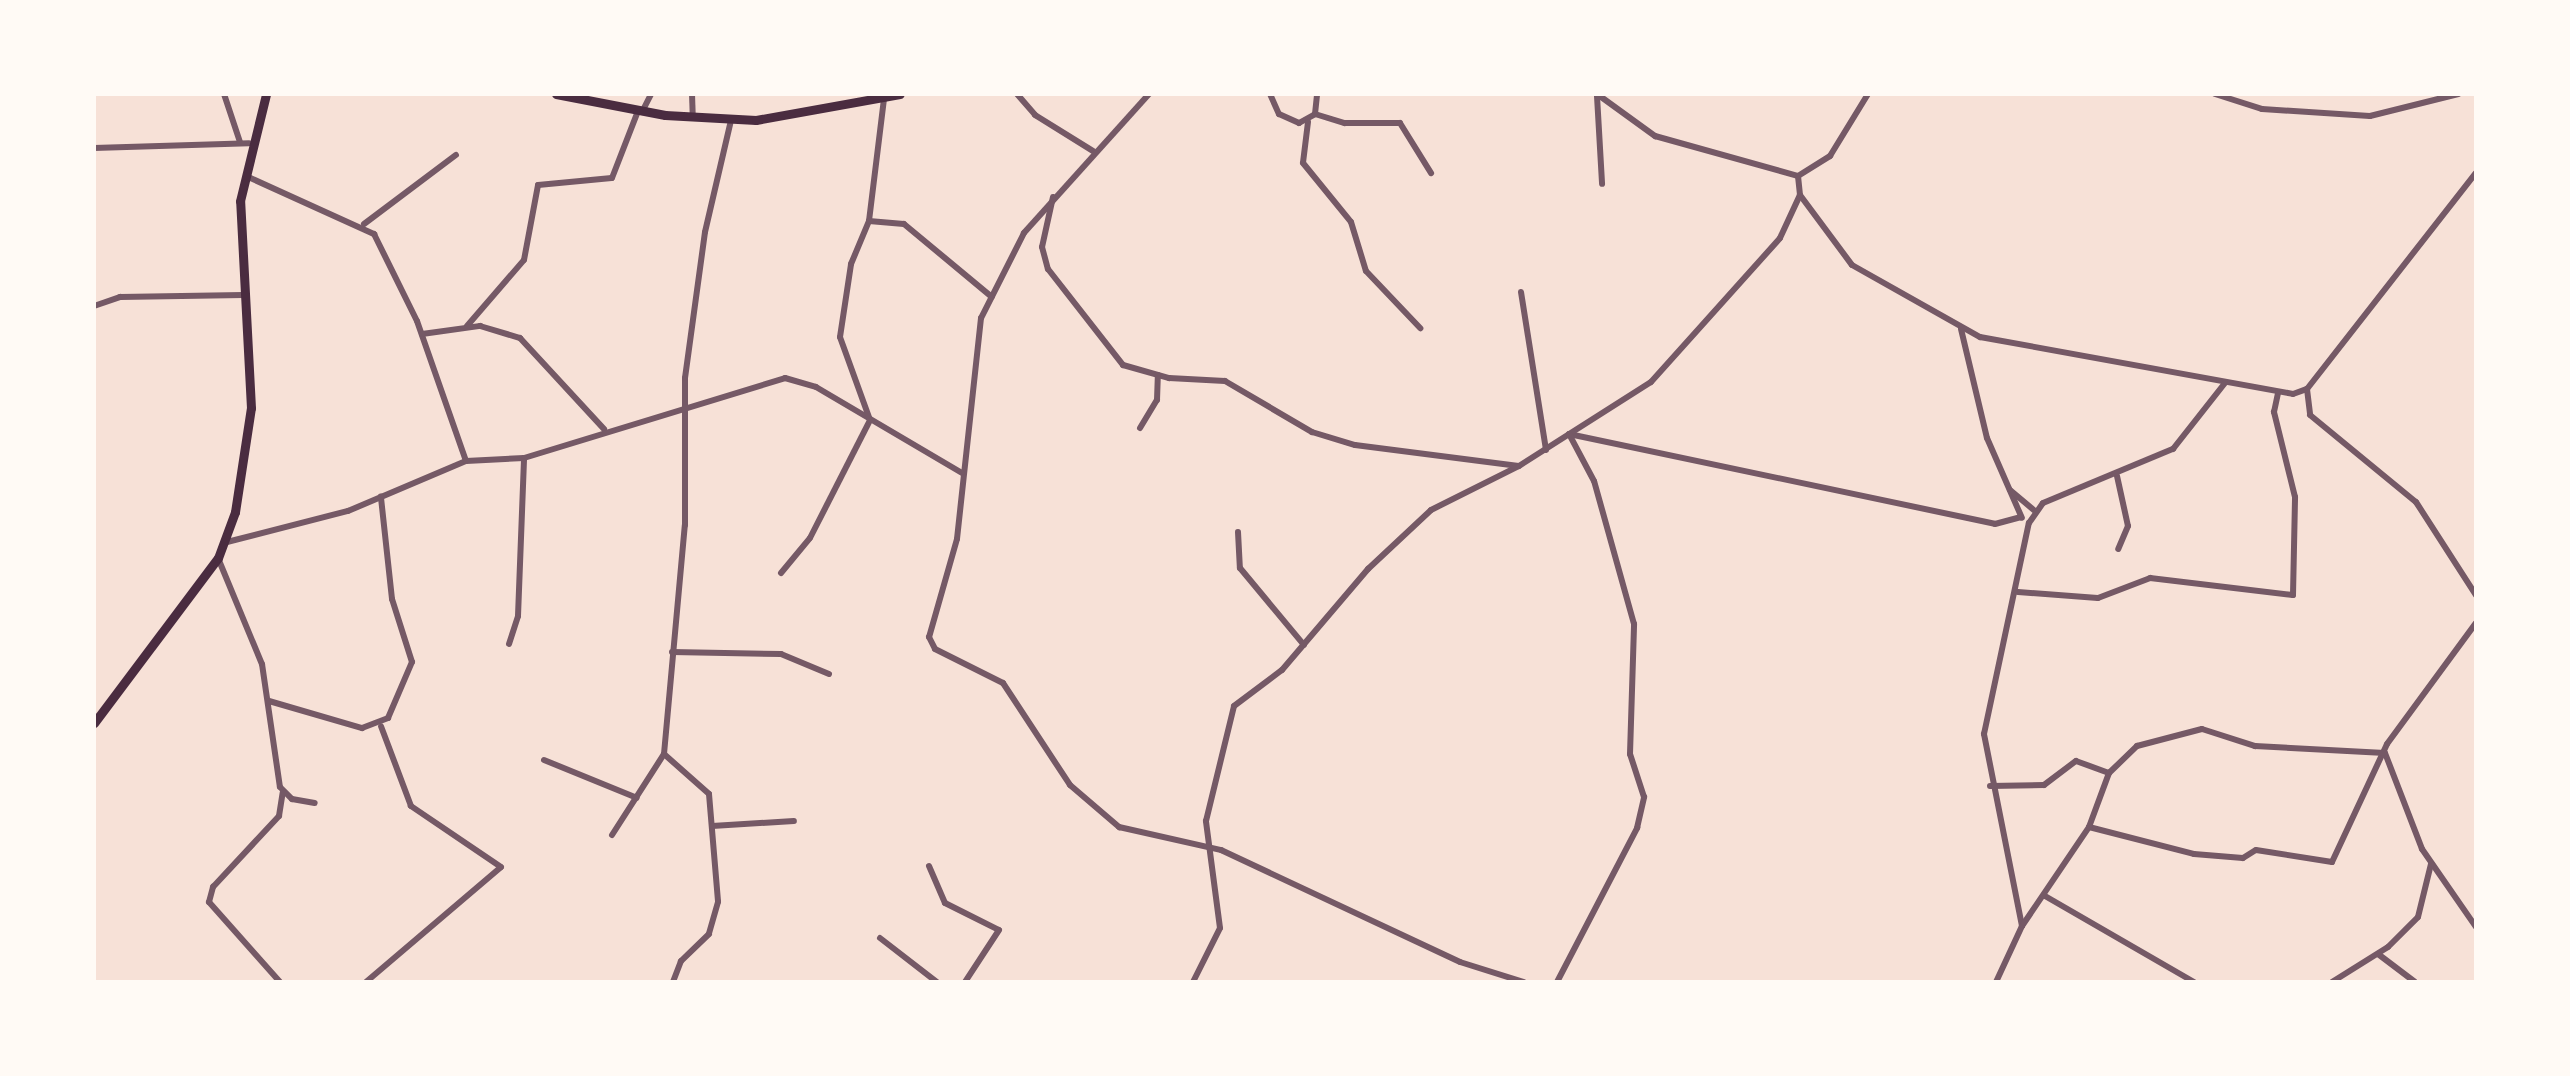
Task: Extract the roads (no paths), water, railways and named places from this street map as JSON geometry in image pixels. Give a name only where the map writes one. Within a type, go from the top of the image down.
[{"type":"main road","points":[[94,723],[227,542],[251,408],[243,295],[242,175],[245,143],[266,94]]},
{"type":"main road","points":[[556,94],[640,112],[731,120],[884,99],[900,94]]},
{"type":"street","points":[[94,148],[245,143],[224,94]]},
{"type":"street","points":[[467,326],[524,260],[538,185],[612,178],[651,94]]},
{"type":"street","points":[[692,94],[693,118]]},
{"type":"street","points":[[1017,94],[1035,115],[1093,151]]},
{"type":"street","points":[[1149,94],[1053,195],[992,297],[971,377],[957,539],[928,625],[935,649],[1003,683],[1070,785],[1119,827],[1240,858],[1502,979],[1524,982]]},
{"type":"street","points":[[1270,94],[1279,114],[1308,122]]},
{"type":"street","points":[[1317,94],[1315,114],[1308,122],[1303,163],[1351,222],[1366,271],[1420,328]]},
{"type":"street","points":[[1597,95],[1684,148],[1798,176],[1830,156],[1868,94]]},
{"type":"street","points":[[2215,94],[2262,109],[2370,116],[2458,94]]},
{"type":"street","points":[[1597,95],[1602,184]]},
{"type":"street","points":[[781,573],[810,538],[870,420],[840,337],[851,264],[869,221],[884,99]]},
{"type":"street","points":[[1315,114],[1345,123],[1400,123],[1431,173]]},
{"type":"street","points":[[612,835],[664,754],[685,525],[683,409],[705,232],[731,120]]},
{"type":"street","points":[[364,224],[456,155]]},
{"type":"street","points":[[1798,176],[1800,195],[1852,265],[1961,329],[2079,360],[2278,393],[2307,389],[2476,173]]},
{"type":"street","points":[[242,175],[364,224],[422,334],[466,461]]},
{"type":"street","points":[[1053,195],[1042,247],[1048,269],[1123,365],[1158,375],[1225,381],[1312,432],[1355,445],[1519,466]]},
{"type":"street","points":[[1193,982],[1215,946],[1222,909],[1209,851],[1206,821],[1226,719],[1304,645],[1431,510],[1519,466],[1651,382],[1771,250],[1800,195]]},
{"type":"street","points":[[869,221],[904,224],[992,297]]},
{"type":"street","points":[[1521,292],[1546,450]]},
{"type":"street","points":[[94,306],[153,295],[243,295]]},
{"type":"street","points":[[422,334],[467,326],[520,338],[604,429]]},
{"type":"street","points":[[1961,329],[1987,438],[2021,517],[2029,523]]},
{"type":"street","points":[[1140,428],[1157,400],[1158,375]]},
{"type":"street","points":[[227,542],[294,529],[466,461],[524,458],[604,429],[785,378],[803,380],[962,473]]},
{"type":"street","points":[[2022,926],[1990,786],[1988,705],[2018,592],[2029,523],[2034,510],[2173,449],[2225,383]]},
{"type":"street","points":[[2307,389],[2310,415],[2416,502],[2476,595]]},
{"type":"street","points":[[2018,592],[2098,598],[2150,578],[2293,595],[2295,497],[2274,412],[2278,393]]},
{"type":"street","points":[[1569,434],[1995,524],[2021,517]]},
{"type":"street","points":[[1557,982],[1637,828],[1644,797],[1630,754],[1634,624],[1594,481],[1569,434]]},
{"type":"street","points":[[509,644],[518,616],[524,458]]},
{"type":"street","points":[[2117,476],[2128,526],[2118,549]]},
{"type":"street","points":[[2010,490],[2034,510]]},
{"type":"street","points":[[366,982],[501,867],[411,806],[392,771],[381,726],[412,662],[392,599],[381,497]]},
{"type":"street","points":[[1238,532],[1240,568],[1304,645]]},
{"type":"street","points":[[218,558],[262,664],[283,792],[279,816],[213,887],[209,902],[280,982]]},
{"type":"street","points":[[2089,827],[2194,854],[2243,858],[2256,850],[2332,862],[2385,753],[2476,623]]},
{"type":"street","points":[[672,652],[781,654],[829,674]]},
{"type":"street","points":[[269,701],[352,726],[381,726]]},
{"type":"street","points":[[1996,982],[2022,926],[2089,827],[2109,773],[2137,746],[2202,729],[2255,746],[2385,753]]},
{"type":"street","points":[[2385,753],[2431,864],[2476,927]]},
{"type":"street","points":[[664,754],[705,786],[712,826],[714,922],[673,982]]},
{"type":"street","points":[[544,760],[637,798]]},
{"type":"street","points":[[1990,786],[2044,785],[2076,761],[2109,773]]},
{"type":"street","points":[[283,792],[315,803]]},
{"type":"street","points":[[712,826],[794,821]]},
{"type":"street","points":[[2332,982],[2378,954],[2418,917],[2431,864]]},
{"type":"street","points":[[929,866],[945,903],[998,926],[997,941],[965,982]]},
{"type":"street","points":[[2045,896],[2194,982]]},
{"type":"street","points":[[880,938],[937,982]]},
{"type":"street","points":[[2378,954],[2415,982]]}]
